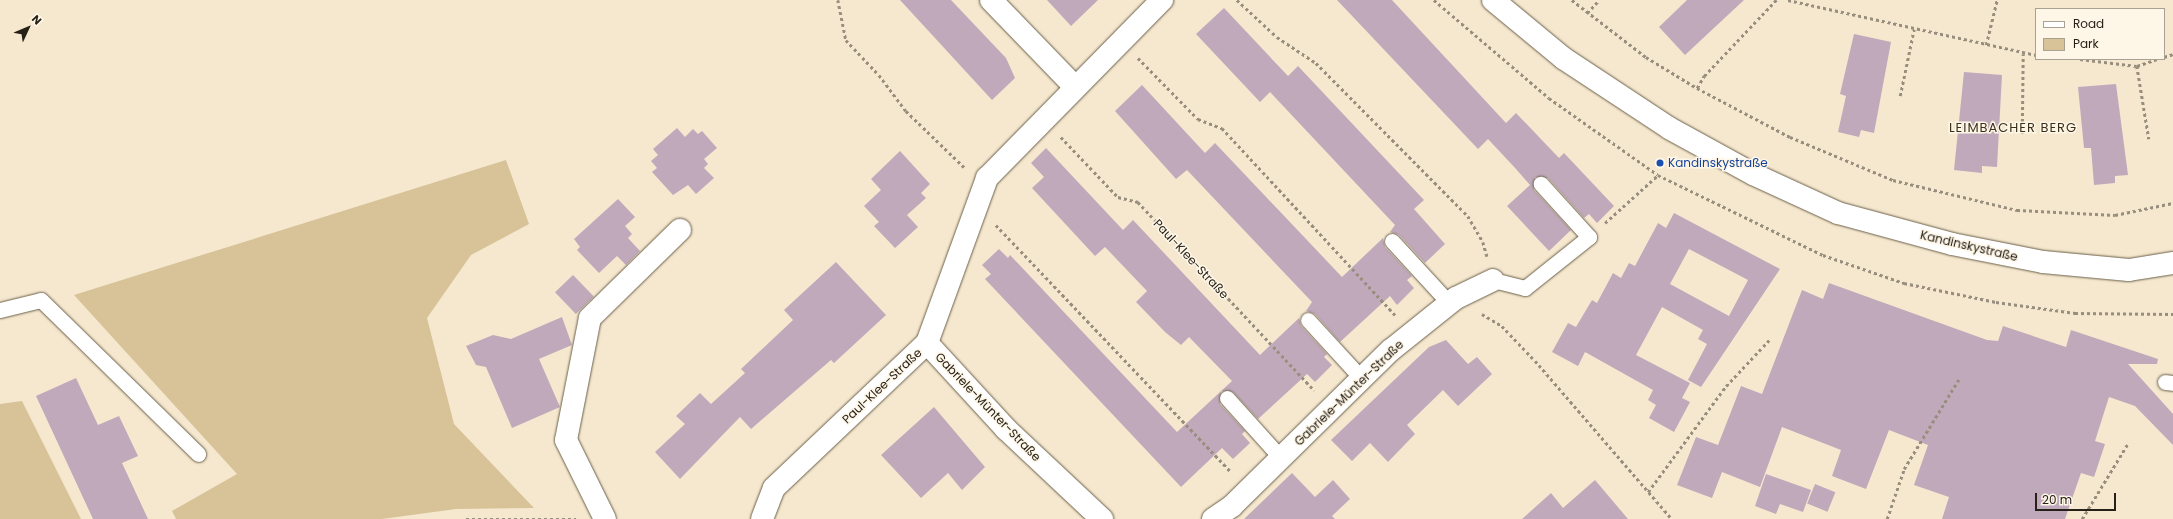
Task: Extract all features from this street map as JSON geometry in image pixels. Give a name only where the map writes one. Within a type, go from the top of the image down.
[{"type":"street","points":[[991,0],[1075,87]]},
{"type":"street","name":"Paul-Klee-Straße","points":[[762,519],[774,488],[927,343],[974,208],[987,178],[1162,0]]},
{"type":"street","name":"Kandinskystraße","points":[[1493,0],[1563,58],[1669,128],[1753,174],[1838,213],[1952,244],[2043,262],[2129,270],[2173,262]]},
{"type":"street","points":[[605,519],[566,440],[590,318],[680,230]]},
{"type":"street","name":"Gabriele-Münter-Straße","points":[[1213,519],[1248,491],[1362,379],[1449,303],[1493,280]]},
{"type":"street","name":"Gabriele-Münter-Straße","points":[[927,343],[1006,429],[1102,519]]},
{"type":"lane","points":[[1493,280],[1525,288],[1588,237],[1541,184]]},
{"type":"lane","points":[[1392,240],[1449,303]]},
{"type":"lane","points":[[0,310],[41,300],[198,454]]},
{"type":"lane","points":[[1308,320],[1362,379]]},
{"type":"lane","points":[[1227,398],[1281,458]]},
{"type":"path","points":[[838,0],[846,40],[879,75],[887,90],[959,164],[987,178]]},
{"type":"path","points":[[1237,0],[1277,38],[1316,63],[1468,216],[1483,242],[1493,280]]},
{"type":"path","points":[[1434,0],[1549,98],[1658,175],[1823,255],[1904,283],[2076,313],[2173,314]]},
{"type":"path","points":[[1572,0],[1646,57],[1697,88],[1790,137],[1893,180],[2001,206],[2115,215],[2173,203]]},
{"type":"path","points":[[1588,13],[1599,0]]},
{"type":"path","points":[[1697,88],[1704,76],[1776,0]]},
{"type":"path","points":[[1788,0],[2023,54],[2035,55]]},
{"type":"path","points":[[1986,45],[1997,0]]},
{"type":"path","points":[[1900,96],[1914,29]]},
{"type":"path","points":[[1121,40],[1198,119],[1222,128],[1401,321]]},
{"type":"path","points":[[2022,134],[2023,54]]},
{"type":"path","points":[[2088,60],[2137,66],[2154,60]]},
{"type":"path","points":[[2137,66],[2149,139]]},
{"type":"path","name":"Paul-Klee-Straße","points":[[1044,120],[1118,197],[1138,202],[1331,409]]},
{"type":"path","points":[[1588,237],[1658,175]]},
{"type":"path","points":[[974,208],[989,217],[1248,491]]},
{"type":"path","points":[[1502,326],[1672,519]]},
{"type":"path","points":[[1648,492],[1726,386],[1771,338]]},
{"type":"path","points":[[1887,519],[1904,469],[1960,379]]},
{"type":"path","points":[[2082,519],[2127,444]]},
{"type":"path","points":[[466,519],[578,519]]},
{"type":"green space","points":[[506,160],[529,224],[471,255],[427,318],[454,424],[534,508],[456,509],[382,519],[176,519],[172,511],[237,474],[74,295]]},
{"type":"green space","points":[[22,401],[81,519],[0,519],[0,404]]},
{"type":"building","points":[[900,0],[951,0],[1006,58],[1015,78],[992,100]]},
{"type":"building","points":[[1047,0],[1098,0],[1071,26]]},
{"type":"building","points":[[1337,0],[1392,0],[1506,123],[1516,113],[1559,158],[1564,153],[1614,206],[1597,223],[1589,214],[1584,218],[1548,178],[1535,177],[1534,190],[1571,230],[1549,251],[1507,206],[1530,185],[1488,139],[1478,149]]},
{"type":"building","points":[[1687,0],[1744,0],[1685,55],[1659,27]]},
{"type":"building","points":[[1224,8],[1288,76],[1298,66],[1424,200],[1414,209],[1445,244],[1425,263],[1399,235],[1390,232],[1395,225],[1270,92],[1260,102],[1196,34]]},
{"type":"building","points":[[1854,34],[1891,42],[1874,133],[1861,130],[1859,137],[1838,132],[1846,96],[1840,94]]},
{"type":"building","points":[[1964,72],[2002,75],[1997,167],[1982,166],[1982,173],[1954,170]]},
{"type":"building","points":[[2116,84],[2128,175],[2115,176],[2115,183],[2094,185],[2091,148],[2084,148],[2078,87]]},
{"type":"building","points":[[1142,85],[1205,153],[1215,143],[1342,277],[1383,238],[1385,247],[1412,276],[1407,280],[1414,288],[1397,305],[1390,296],[1340,342],[1315,314],[1306,311],[1312,302],[1187,170],[1176,179],[1115,111]]},
{"type":"building","points":[[677,128],[685,137],[693,129],[698,134],[702,131],[717,148],[704,159],[708,164],[704,168],[714,178],[696,194],[688,185],[673,195],[652,172],[657,168],[651,161],[658,155],[653,149]]},
{"type":"building","points":[[1046,148],[1123,230],[1133,220],[1260,355],[1299,318],[1301,326],[1327,354],[1324,357],[1332,365],[1315,382],[1307,374],[1258,419],[1233,392],[1221,391],[1232,381],[1189,337],[1181,345],[1165,332],[1136,302],[1147,291],[1105,247],[1095,256],[1032,188],[1044,177],[1031,163]]},
{"type":"building","points":[[900,151],[930,184],[921,193],[926,198],[907,215],[918,227],[895,248],[874,226],[879,222],[864,206],[881,190],[871,179]]},
{"type":"building","points":[[618,199],[635,217],[625,226],[632,234],[628,238],[640,251],[626,265],[617,256],[599,273],[577,250],[580,247],[574,239]]},
{"type":"building","points":[[1674,213],[1780,269],[1701,387],[1688,380],[1707,344],[1698,339],[1703,330],[1662,307],[1636,355],[1690,383],[1682,398],[1690,402],[1674,432],[1649,418],[1656,405],[1648,400],[1653,390],[1585,352],[1578,366],[1552,352],[1568,323],[1576,327],[1592,300],[1597,303],[1613,273],[1621,278],[1629,263],[1635,266],[1658,223],[1666,228]],"holes":[[[1689,249],[1748,280],[1729,316],[1670,284]]]},
{"type":"building","points":[[999,249],[1008,258],[1010,255],[1177,432],[1221,391],[1220,404],[1245,431],[1242,434],[1250,443],[1233,459],[1222,448],[1181,487],[985,279],[991,274],[982,265]]},
{"type":"building","points":[[836,262],[886,315],[834,363],[831,360],[751,429],[740,417],[680,479],[655,452],[685,424],[676,416],[700,393],[711,404],[745,373],[741,369],[793,320],[784,310]]},
{"type":"building","points":[[573,275],[594,297],[576,314],[555,292]]},
{"type":"building","points":[[1829,283],[1987,340],[1998,341],[2003,326],[2066,347],[2071,330],[2158,359],[2157,364],[2128,364],[2173,414],[2173,445],[2135,406],[2109,397],[2095,441],[2105,444],[2094,477],[2081,473],[2065,519],[1942,519],[1949,497],[1914,485],[1928,445],[1889,430],[1866,489],[1832,476],[1841,450],[1782,427],[1760,487],[1722,472],[1712,498],[1677,485],[1696,437],[1718,445],[1741,386],[1762,394],[1802,290],[1823,299]]},
{"type":"building","points":[[562,317],[572,345],[539,359],[560,407],[512,428],[486,367],[476,365],[466,346],[493,335],[511,339]]},
{"type":"building","points":[[1446,340],[1468,364],[1477,357],[1492,374],[1458,406],[1443,390],[1407,425],[1415,434],[1388,462],[1370,443],[1352,461],[1331,440],[1429,347]]},
{"type":"building","points":[[76,378],[98,425],[119,416],[138,456],[122,463],[148,519],[93,519],[36,396]]},
{"type":"building","points":[[934,407],[985,467],[962,490],[948,473],[921,498],[881,455]]},
{"type":"building","points":[[1292,473],[1315,497],[1333,480],[1350,499],[1332,516],[1335,519],[1244,519]]},
{"type":"building","points":[[1766,474],[1811,490],[1803,512],[1780,504],[1776,514],[1755,506]]},
{"type":"building","points":[[1595,480],[1628,519],[1522,519],[1551,493],[1563,508]]},
{"type":"building","points":[[1815,484],[1835,492],[1828,512],[1807,503]]},
{"type":"place","name":"Kandinskystraße","points":[[1660,163]]},
{"type":"district","name":"LEIMBACHER BERG","points":[[2013,128]]}]
